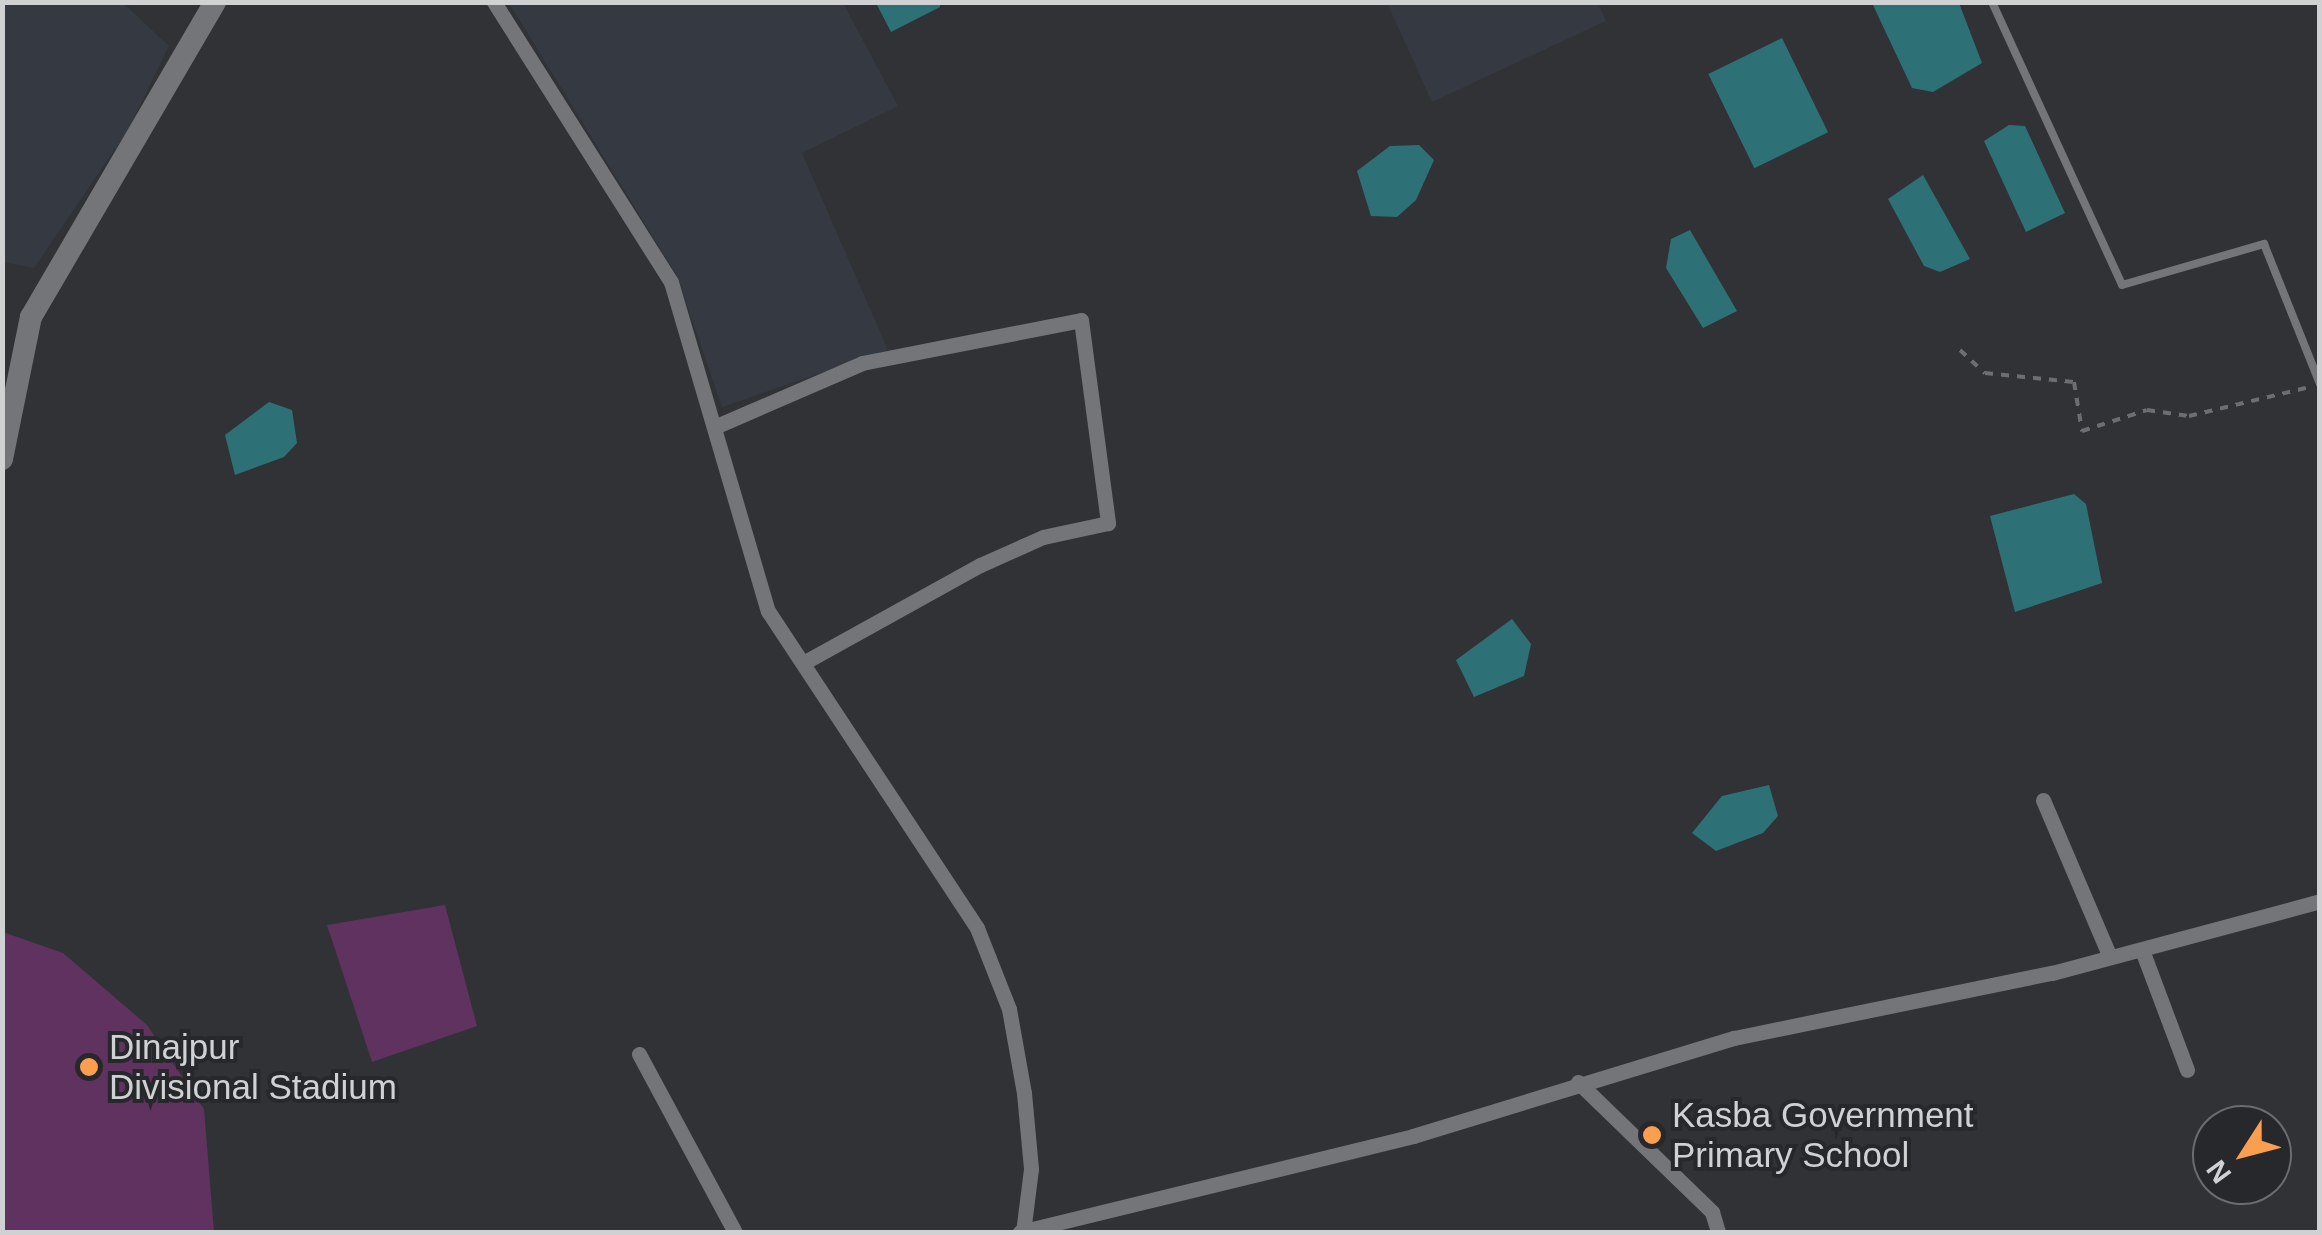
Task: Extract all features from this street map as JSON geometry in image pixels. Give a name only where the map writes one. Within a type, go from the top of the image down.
[{"type":"main road","points":[[2,459],[11,379],[31,317],[215,2]]},
{"type":"street","points":[[494,2],[672,282],[719,425],[768,610],[944,868],[1002,992],[1031,1169],[1021,1232],[1413,1136],[1578,1082],[2142,950],[2320,901]]},
{"type":"street","points":[[719,425],[862,363],[1081,320],[1108,523],[1043,537],[980,565],[803,663]]},
{"type":"street","points":[[2043,800],[2109,955]]},
{"type":"street","points":[[2142,950],[2186,1070]]},
{"type":"street","points":[[640,1054],[734,1232]]},
{"type":"street","points":[[1578,1082],[1712,1212],[1718,1232]]},
{"type":"lane","points":[[1992,2],[2122,285],[2264,244],[2320,384]]},
{"type":"path","points":[[1960,350],[1985,373],[2074,382],[2082,431],[2147,410],[2189,416],[2320,384]]},
{"type":"shaded area","points":[[2,3],[123,3],[169,46],[128,130],[34,268],[3,262]]},
{"type":"shaded area","points":[[509,3],[843,3],[898,106],[802,153],[888,350],[722,407],[677,276]]},
{"type":"shaded area","points":[[1387,3],[1598,3],[1606,21],[1432,102]]},
{"type":"shaded area","points":[[445,905],[477,1026],[372,1062],[327,925]]},
{"type":"shaded area","name":"Dinajpur Divisional Stadium","points":[[3,932],[63,953],[147,1025],[204,1109],[214,1232],[3,1232]]},
{"type":"water","points":[[876,3],[940,3],[940,7],[891,32]]},
{"type":"water","points":[[1872,3],[1959,3],[1982,63],[1933,92],[1912,88]]},
{"type":"water","points":[[1782,38],[1828,132],[1754,168],[1708,74]]},
{"type":"water","points":[[2009,125],[2025,126],[2065,213],[2026,232],[1984,141]]},
{"type":"water","points":[[1419,145],[1434,160],[1416,200],[1397,217],[1371,216],[1357,171],[1390,146]]},
{"type":"water","points":[[1923,175],[1970,259],[1940,272],[1924,266],[1888,199]]},
{"type":"water","points":[[1690,230],[1737,311],[1703,328],[1666,268],[1671,239]]},
{"type":"water","points":[[269,402],[292,410],[297,443],[284,457],[235,475],[225,435]]},
{"type":"water","points":[[2074,494],[2086,504],[2102,583],[2015,612],[1990,516]]},
{"type":"water","points":[[1512,619],[1531,644],[1524,676],[1474,697],[1456,660]]},
{"type":"water","points":[[1769,785],[1778,816],[1763,833],[1716,851],[1692,833],[1722,796]]},
{"type":"place","name":"Dinajpur Divisional Stadium","points":[[89,1067]]},
{"type":"place","name":"Kasba Government Primary School","points":[[1652,1135]]}]
